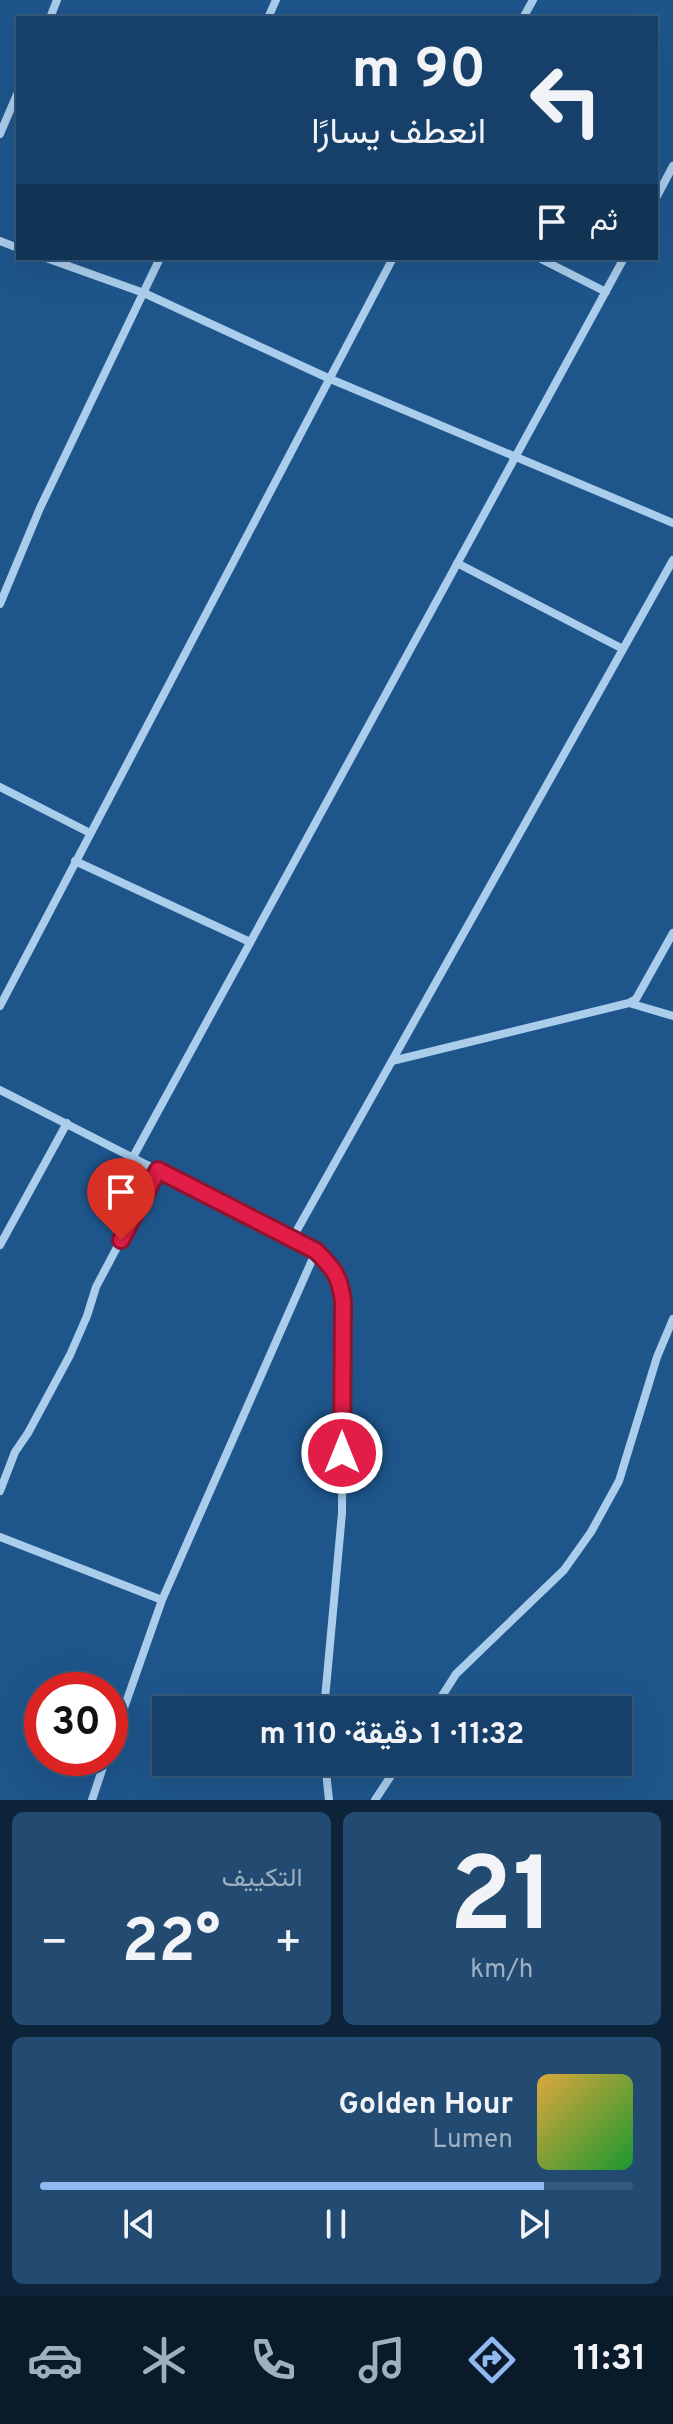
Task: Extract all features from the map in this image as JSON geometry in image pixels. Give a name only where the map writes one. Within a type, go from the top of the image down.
[{"type":"street","points":[[0,134],[16,97]]},
{"type":"street","points":[[658,194],[673,166]]},
{"type":"street","points":[[52,260],[144,293],[328,378],[673,523]]},
{"type":"street","points":[[0,604],[40,508],[159,260]]},
{"type":"street","points":[[0,1006],[392,260]]},
{"type":"street","points":[[543,260],[606,292]]},
{"type":"street","points":[[133,1157],[623,260]]},
{"type":"street","points":[[292,1239],[673,560]]},
{"type":"street","points":[[457,563],[623,649]]},
{"type":"street","points":[[0,787],[90,833]]},
{"type":"street","points":[[75,861],[250,942]]},
{"type":"street","points":[[392,1061],[629,1003],[636,999],[673,933]]},
{"type":"street","points":[[629,1003],[673,1016]]},
{"type":"street","points":[[0,1090],[316,1251],[332,1267],[341,1282],[342,1513],[325,1696]]},
{"type":"street","points":[[0,1245],[67,1123]]},
{"type":"street","points":[[0,1491],[15,1452],[70,1355],[96,1287],[158,1170]]},
{"type":"street","points":[[128,1697],[162,1600],[316,1251]]},
{"type":"street","points":[[442,1696],[456,1674],[564,1570],[591,1532],[619,1481],[657,1357],[673,1319]]},
{"type":"street","points":[[0,1537],[162,1600]]},
{"type":"street","points":[[92,1800],[100,1776]]},
{"type":"street","points":[[326,1776],[329,1800]]},
{"type":"street","points":[[375,1800],[391,1776]]},
{"type":"route","points":[[121,1240],[158,1170],[316,1251],[332,1267],[341,1282],[342,1453]]}]
